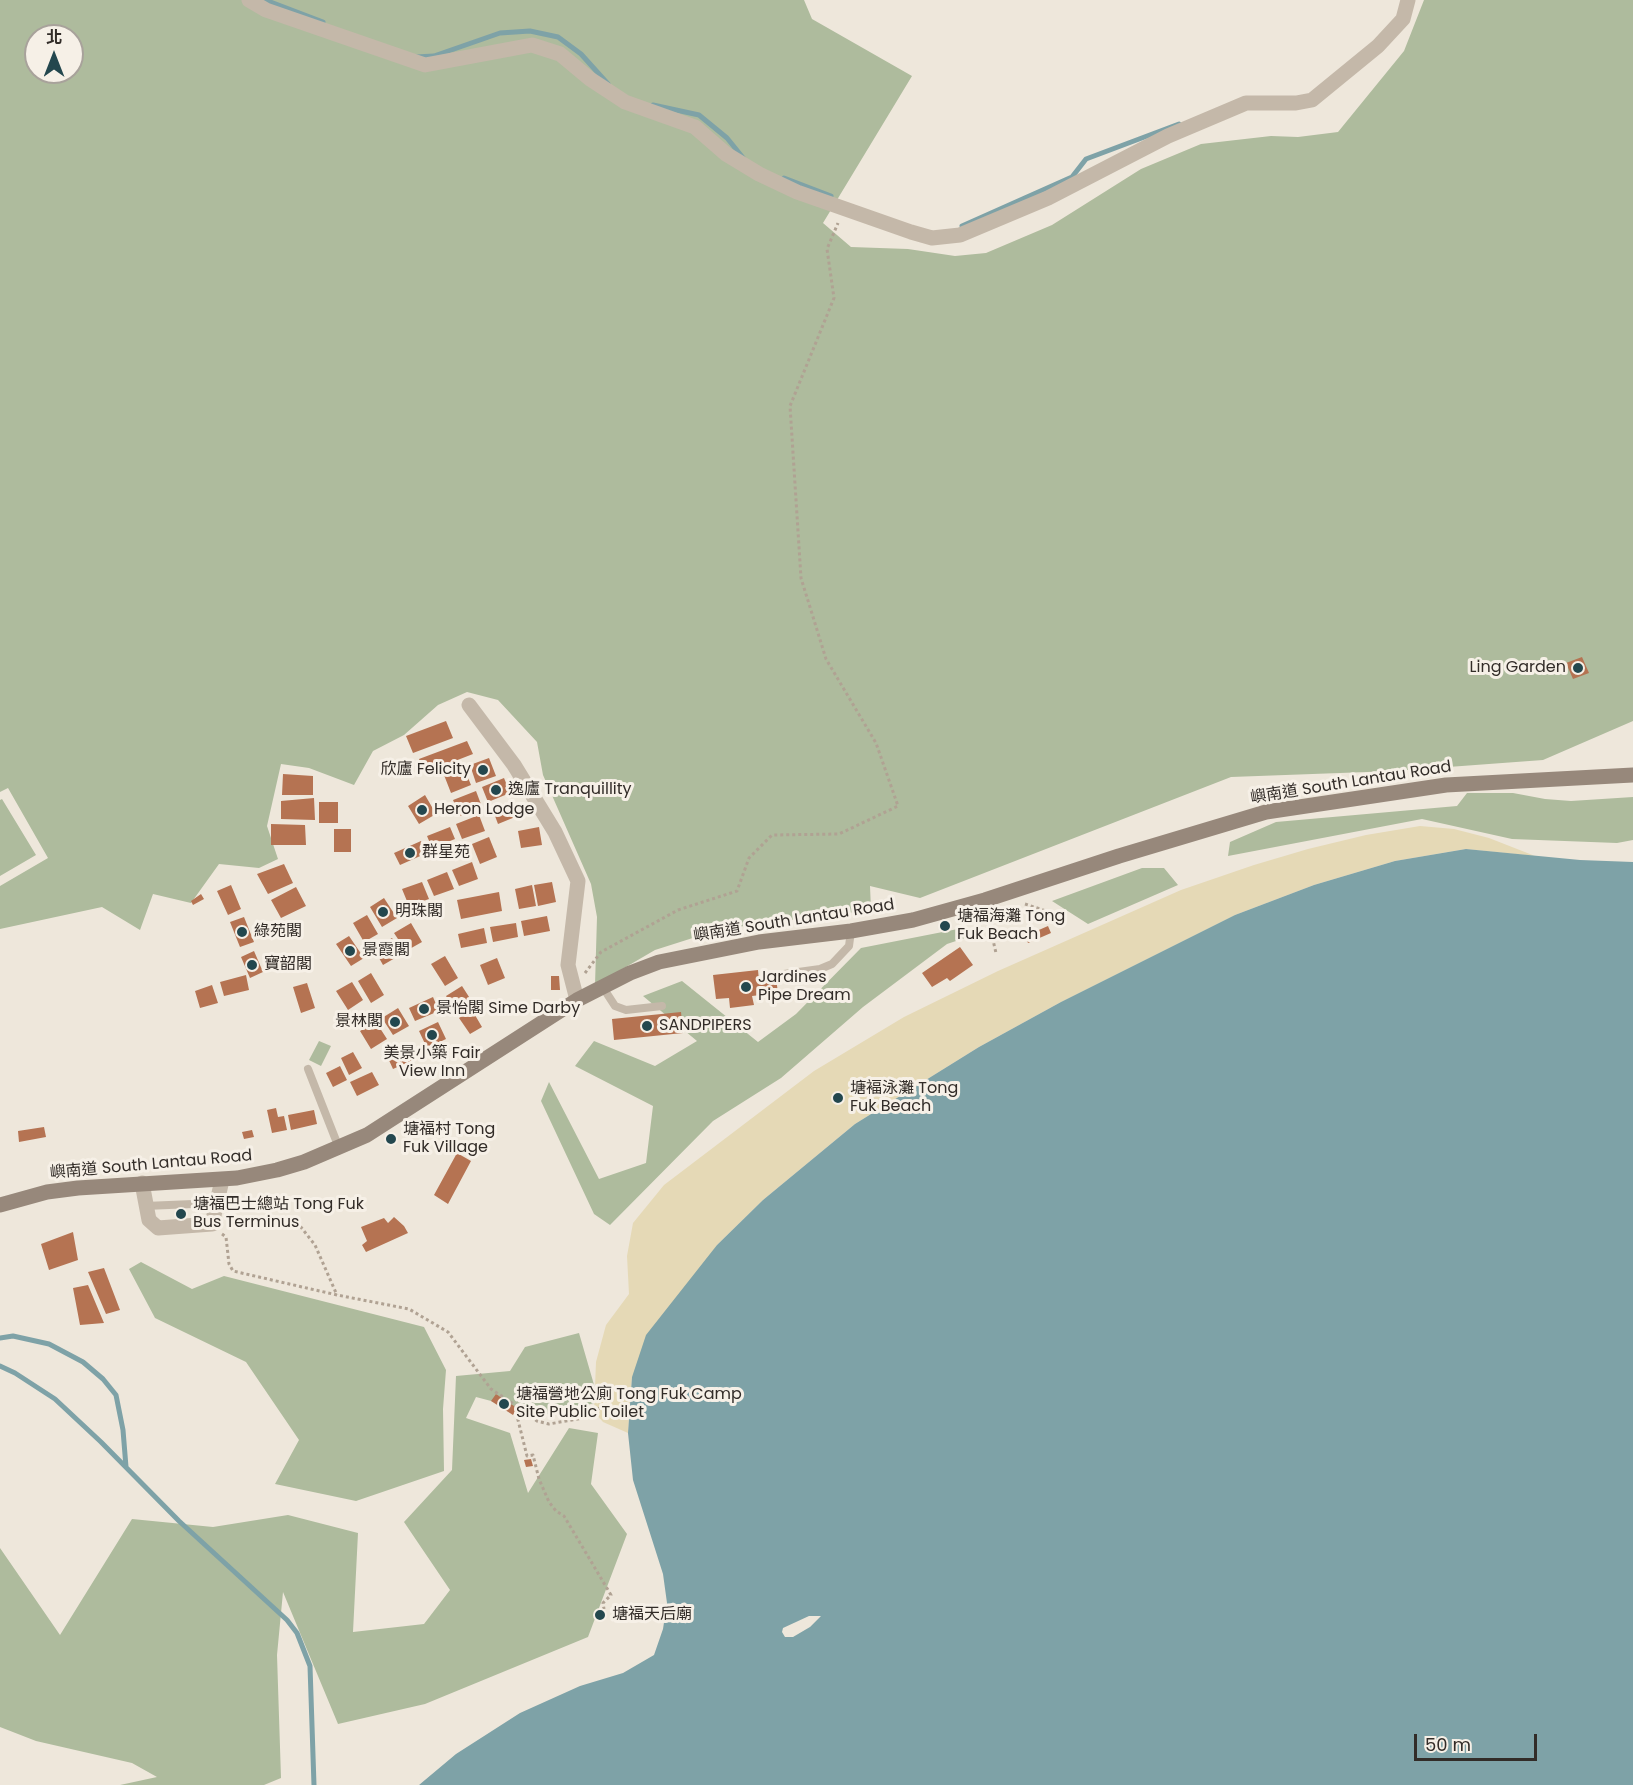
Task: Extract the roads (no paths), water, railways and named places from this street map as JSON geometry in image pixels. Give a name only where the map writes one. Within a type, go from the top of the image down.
[{"type":"main road","name":"嶼南道 South Lantau Road","points":[[0,1205],[47,1192],[78,1188],[222,1180],[277,1170],[339,1148],[387,1123],[575,993],[602,986],[659,963],[759,942],[913,920],[985,900],[1266,812],[1446,785],[1633,776]]},
{"type":"street","points":[[249,0],[266,10],[425,65],[532,45],[560,54],[590,79],[624,102],[695,127],[726,154],[759,174],[796,192],[932,238],[960,234],[1048,198],[1168,136],[1245,103],[1296,103],[1312,100],[1378,46],[1402,19],[1408,0]]},
{"type":"street","points":[[469,705],[514,765],[555,832],[578,881],[568,965],[575,993]]},
{"type":"street","points":[[142,1183],[149,1220],[158,1228],[212,1224],[222,1180]]},
{"type":"lane","points":[[784,974],[820,969],[832,964],[849,946],[850,930]]},
{"type":"lane","points":[[602,986],[615,1006],[626,1010],[662,1006]]},
{"type":"lane","points":[[308,1069],[339,1148]]},
{"type":"lane","points":[[145,1206],[218,1203]]},
{"type":"water","points":[[1466,849],[1580,860],[1633,862],[1633,1785],[419,1785],[456,1754],[520,1713],[580,1686],[623,1673],[654,1655],[663,1629],[667,1603],[663,1574],[633,1480],[628,1433],[632,1377],[646,1335],[717,1245],[763,1200],[855,1124],[979,1047],[1061,1002],[1235,915],[1314,885],[1395,861]],"holes":[[[809,1616],[821,1616],[810,1627],[793,1637],[785,1637],[782,1632],[783,1628]]]},
{"type":"waterway","points":[[265,0],[323,22]]},
{"type":"waterway","points":[[416,57],[434,56],[500,33],[530,31],[558,37],[581,54],[608,84]]},
{"type":"waterway","points":[[653,105],[699,115],[727,138],[744,159]]},
{"type":"waterway","points":[[962,226],[1072,177],[1086,159],[1179,124]]},
{"type":"waterway","points":[[784,178],[831,196]]},
{"type":"waterway","points":[[0,1338],[13,1336],[49,1344],[83,1362],[103,1379],[116,1395],[123,1430],[126,1467]]},
{"type":"waterway","points":[[0,1366],[55,1399],[179,1521],[287,1620],[297,1633],[310,1666],[314,1785]]},
{"type":"place","name":"Ling Garden","points":[[1578,668]]},
{"type":"place","name":"欣廬 Felicity","points":[[483,770]]},
{"type":"place","name":"逸廬 Tranquillity","points":[[496,790]]},
{"type":"place","name":"Heron Lodge","points":[[422,810]]},
{"type":"place","name":"群星苑","points":[[410,853]]},
{"type":"place","name":"明珠閣","points":[[383,912]]},
{"type":"place","name":"塘福海灘 Tong Fuk Beach","points":[[945,926]]},
{"type":"place","name":"綠苑閣","points":[[242,932]]},
{"type":"place","name":"景霞閣","points":[[350,951]]},
{"type":"place","name":"寶韶閣","points":[[252,965]]},
{"type":"place","name":"Jardines Pipe Dream","points":[[746,987]]},
{"type":"place","name":"景怡閣 Sime Darby","points":[[424,1009]]},
{"type":"place","name":"景林閣","points":[[395,1022]]},
{"type":"place","name":"SANDPIPERS","points":[[647,1026]]},
{"type":"place","name":"美景小築 Fair View Inn","points":[[432,1035]]},
{"type":"place","name":"塘褔泳灘 Tong Fuk Beach","points":[[838,1098]]},
{"type":"place","name":"塘福村 Tong Fuk Village","points":[[391,1139]]},
{"type":"place","name":"塘福巴士總站 Tong Fuk Bus Terminus","points":[[181,1214]]},
{"type":"place","name":"塘福營地公廁 Tong Fuk Camp Site Public Toilet","points":[[504,1404]]},
{"type":"place","name":"塘福天后廟","points":[[600,1615]]}]
